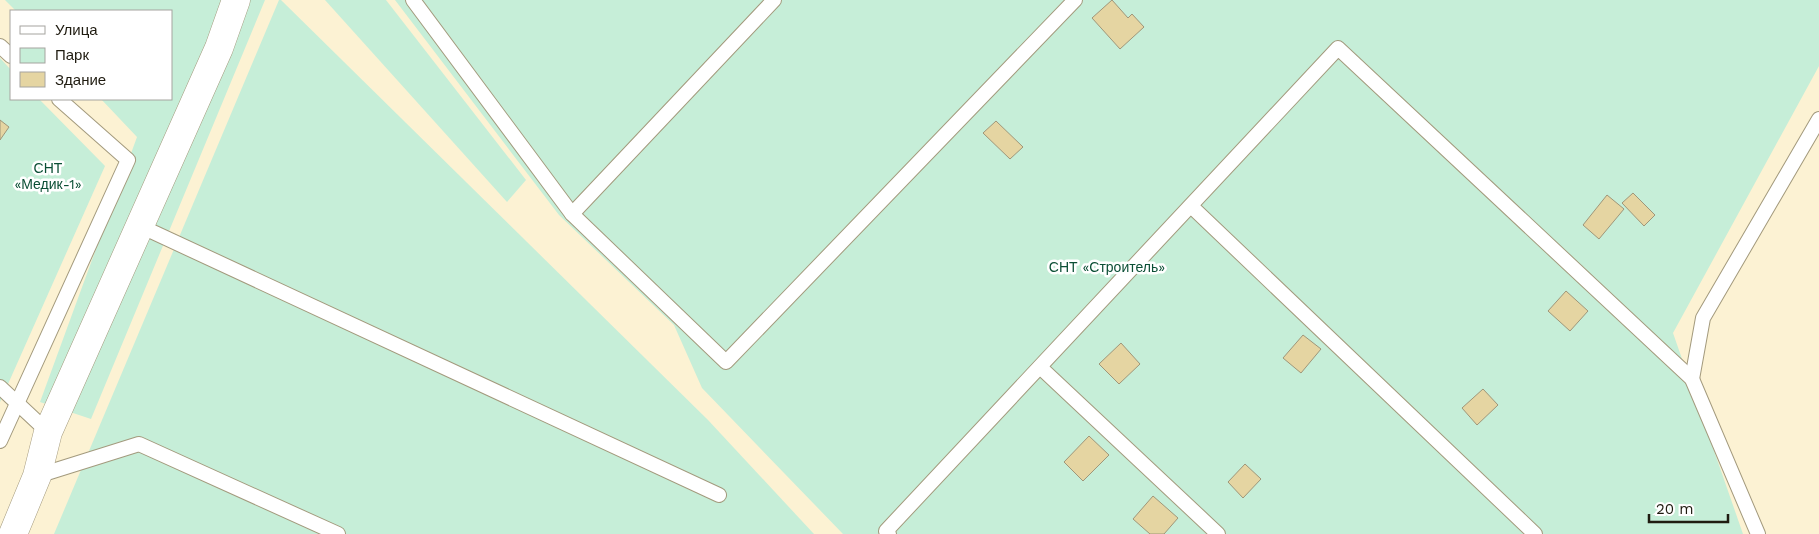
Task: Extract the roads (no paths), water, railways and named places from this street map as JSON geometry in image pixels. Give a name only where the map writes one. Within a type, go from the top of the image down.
[{"type":"street","points":[[13,534],[37,476],[48,432],[219,48],[236,0]]},
{"type":"lane","points":[[413,0],[572,214],[726,362],[1076,0]]},
{"type":"lane","points":[[572,214],[774,0]]},
{"type":"lane","points":[[0,46],[10,55]]},
{"type":"lane","points":[[889,534],[886,531],[1338,48],[1692,379],[1758,534]]},
{"type":"lane","points":[[0,442],[19,404],[128,160],[60,100]]},
{"type":"lane","points":[[1692,379],[1703,318],[1819,119]]},
{"type":"lane","points":[[1191,206],[1535,534]]},
{"type":"lane","points":[[140,226],[718,496]]},
{"type":"lane","points":[[1040,367],[1218,534]]},
{"type":"lane","points":[[0,387],[48,432]]},
{"type":"lane","points":[[37,476],[139,444],[338,534]]},
{"type":"park label","name":"СНТ «Медик-1»","points":[[48,176]]},
{"type":"park label","name":"СНТ «Строитель»","points":[[1107,267]]}]
